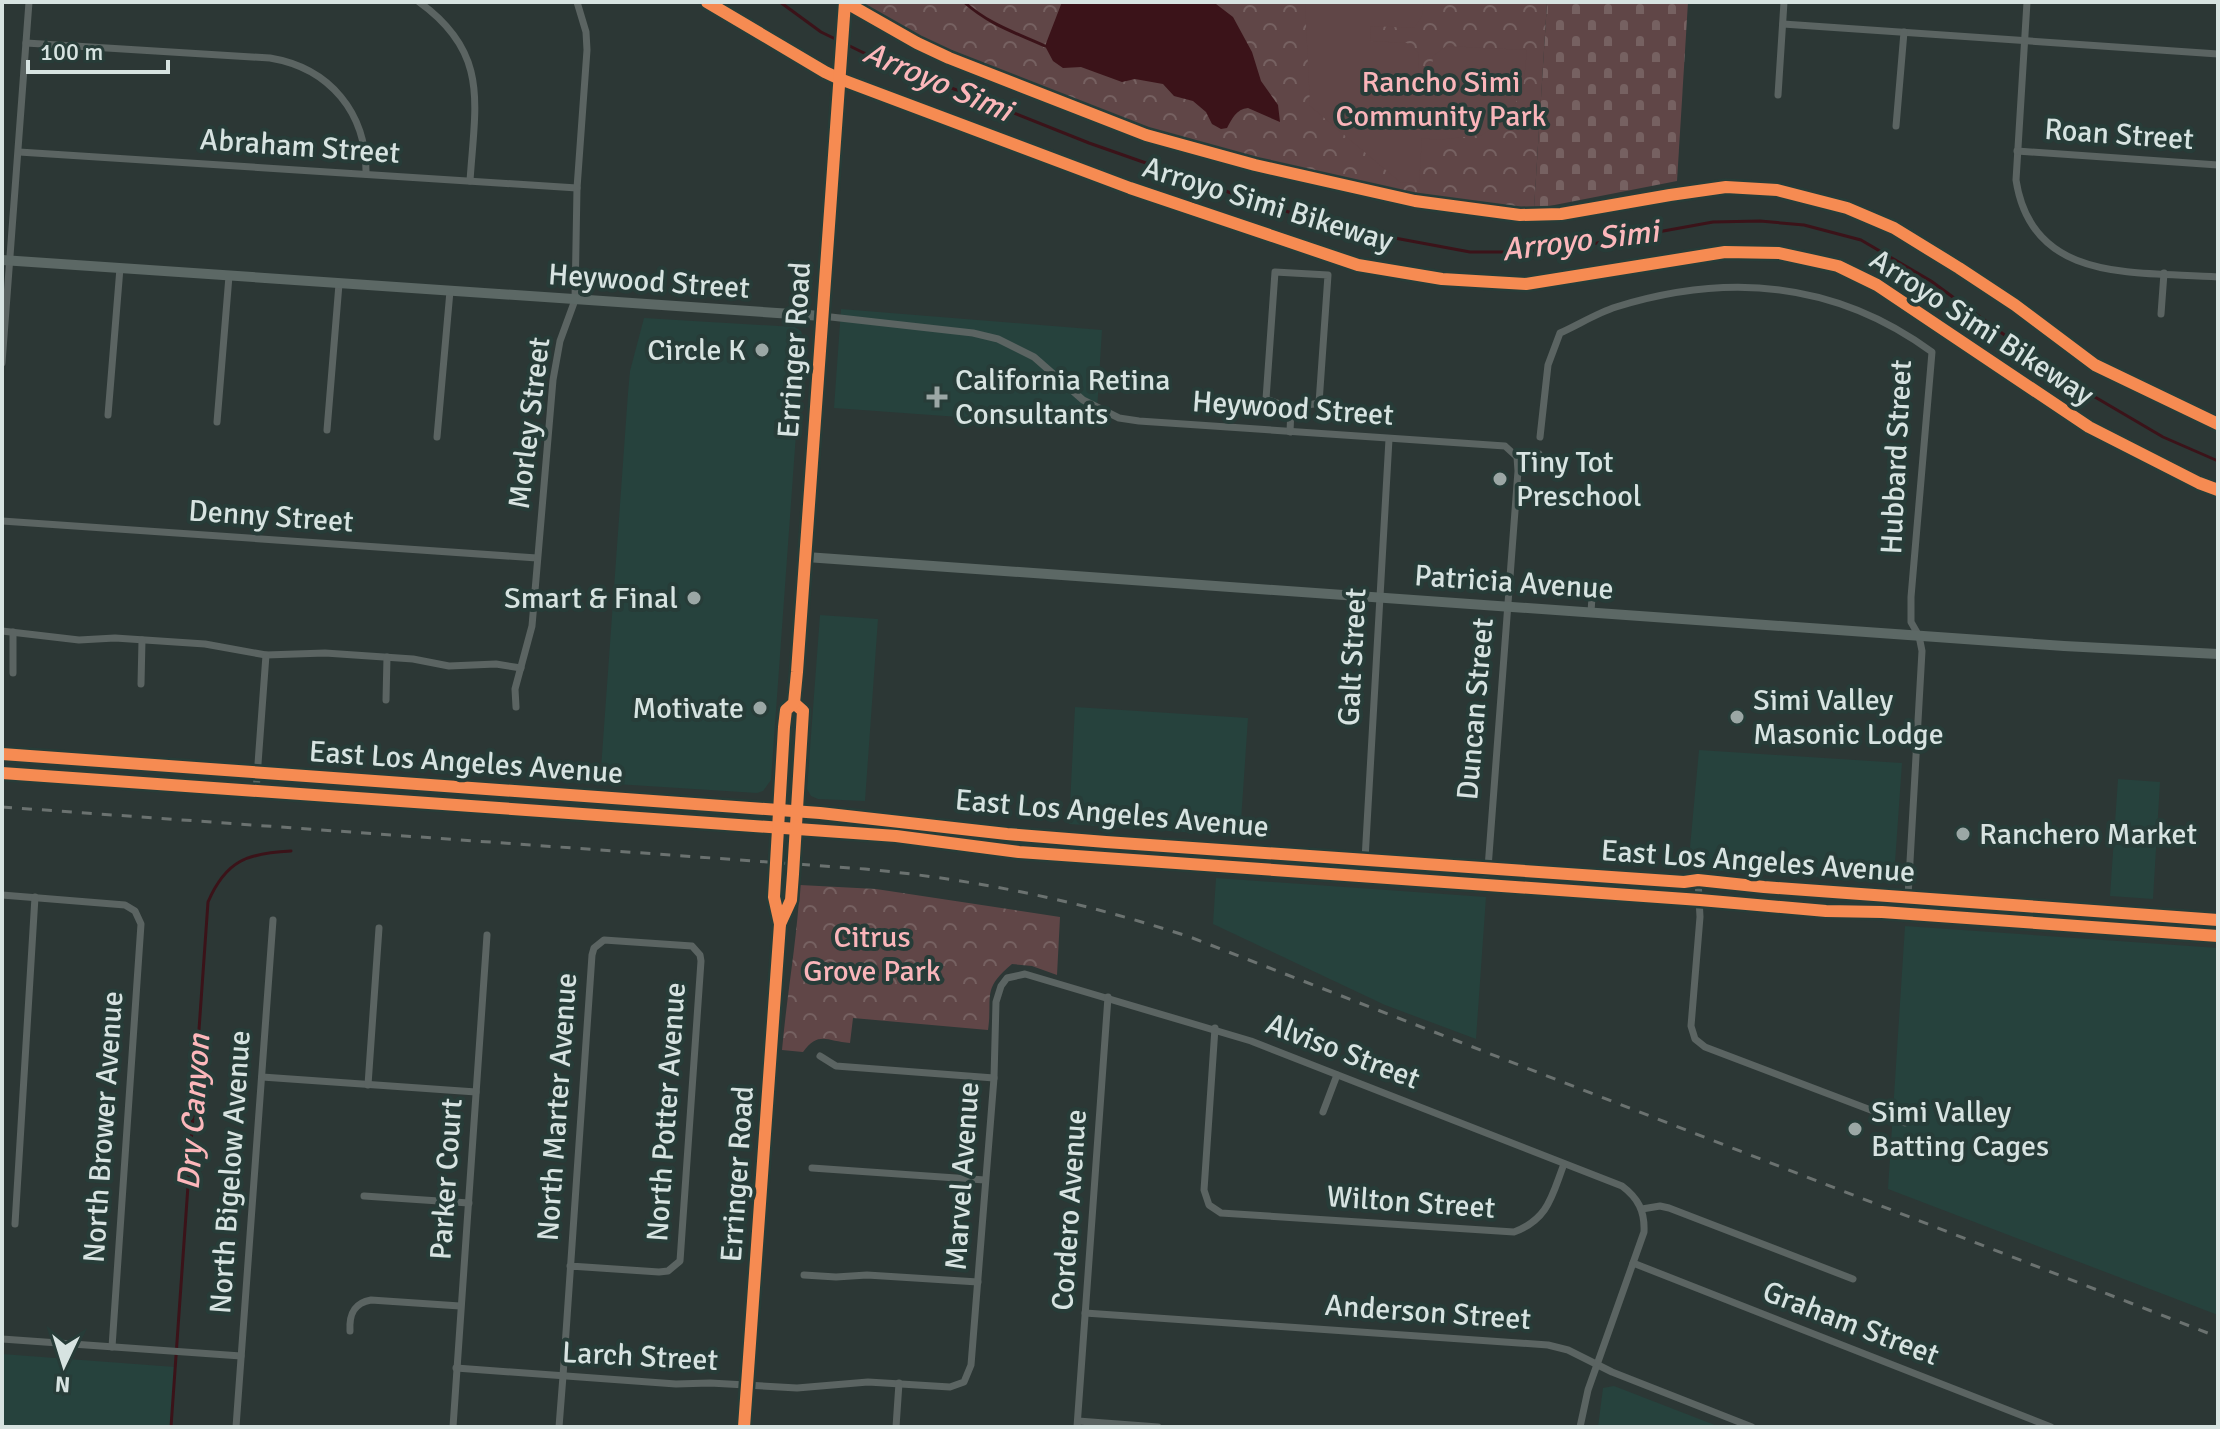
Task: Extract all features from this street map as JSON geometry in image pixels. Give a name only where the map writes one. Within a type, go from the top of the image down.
[{"type":"main road","name":"East Los Angeles Avenue","points":[[2,754],[797,811],[1007,834],[1684,882],[1698,880],[2218,920]]},
{"type":"main road","name":"East Los Angeles Avenue","points":[[2,773],[896,836],[1019,852],[1810,910],[2218,936]]},
{"type":"main road","points":[[2144,915],[2149,932]]},
{"type":"street","points":[[2,363],[6,260],[19,152],[29,2]]},
{"type":"street","points":[[419,2],[446,23],[457,37],[471,66],[475,102],[470,181]]},
{"type":"street","name":"Morley Street","points":[[516,707],[515,689],[532,626],[553,380],[560,341],[575,300],[577,188],[587,50],[586,32],[577,2]]},
{"type":"street","points":[[1778,95],[1784,2]]},
{"type":"street","points":[[2027,2],[2017,151],[2018,195],[2036,232],[2070,259],[2091,267],[2218,277]]},
{"type":"street","name":"Erringer Road","points":[[744,1427],[780,924],[774,897],[786,710],[794,703],[844,5]]},
{"type":"street","points":[[1783,24],[2218,54]]},
{"type":"street","points":[[1896,126],[1904,32]]},
{"type":"street","points":[[26,43],[270,58],[299,65],[329,83],[351,109],[364,141],[366,174]]},
{"type":"street","name":"Roan Street","points":[[2017,151],[2218,165]]},
{"type":"street","name":"Abraham Street","points":[[19,152],[577,188]]},
{"type":"street","name":"Heywood Street","points":[[6,260],[822,316],[973,333],[998,339],[1034,357],[1083,400],[1119,418],[1505,446],[1517,457]]},
{"type":"street","points":[[108,415],[120,268]]},
{"type":"street","points":[[1275,272],[1328,275],[1319,403],[1291,408],[1266,399],[1275,272]]},
{"type":"street","points":[[2161,314],[2164,273]]},
{"type":"street","points":[[217,422],[229,276]]},
{"type":"street","points":[[327,430],[339,284]]},
{"type":"street","name":"Hubbard Street","points":[[1540,437],[1548,365],[1560,333],[1614,308],[1715,286],[1775,287],[1852,308],[1903,331],[1932,352],[1911,597],[1911,622],[1919,636],[1922,651],[1907,914]]},
{"type":"street","points":[[437,437],[450,291]]},
{"type":"street","points":[[1290,432],[1291,408]]},
{"type":"street","name":"Galt Street","points":[[1364,877],[1389,439]]},
{"type":"street","points":[[1517,457],[1539,454]]},
{"type":"street","name":"Duncan Street","points":[[1484,885],[1488,868],[1517,457]]},
{"type":"street","name":"Denny Street","points":[[2,521],[537,558]]},
{"type":"street","name":"Patricia Avenue","points":[[806,557],[1919,636],[2218,654]]},
{"type":"street","points":[[1591,612],[1592,597]]},
{"type":"street","points":[[2,631],[79,640],[205,644],[266,655],[325,653],[387,657],[449,666],[496,664],[521,668]]},
{"type":"street","points":[[13,632],[13,673]]},
{"type":"street","points":[[141,684],[142,640]]},
{"type":"street","points":[[256,791],[266,655]]},
{"type":"street","points":[[386,700],[387,657]]},
{"type":"street","name":"Erringer Road","points":[[780,924],[791,900],[796,829],[803,711],[794,703]]},
{"type":"street","points":[[1698,880],[1700,900],[1691,1026],[1695,1039],[1705,1047],[1905,1123]]},
{"type":"street","points":[[2,895],[35,897],[15,1224]]},
{"type":"street","name":"North Brower Avenue","points":[[35,897],[125,905],[135,911],[141,924],[112,1347]]},
{"type":"street","name":"North Bigelow Avenue","points":[[236,1427],[273,920]]},
{"type":"street","points":[[368,1085],[379,928]]},
{"type":"street","name":"Parker Court","points":[[453,1427],[487,935]]},
{"type":"street","name":"North Marter Avenue","points":[[559,1427],[594,948],[604,940],[611,940],[686,945],[697,950]]},
{"type":"street","name":"North Potter Avenue","points":[[570,1266],[659,1272],[668,1271],[680,1261],[701,961],[697,950]]},
{"type":"street","name":"Alviso Street","points":[[1011,977],[1025,974],[1215,1028],[1622,1186],[1642,1209]]},
{"type":"street","name":"Marvel Avenue","points":[[964,1382],[971,1365],[978,1282],[994,1078],[996,1002],[1001,986],[1011,977]]},
{"type":"street","name":"Cordero Avenue","points":[[1077,1424],[1108,997]]},
{"type":"street","name":"Wilton Street","points":[[1215,1028],[1204,1190],[1205,1198],[1215,1210],[1228,1214],[1514,1232],[1530,1226],[1543,1214],[1564,1164]]},
{"type":"street","points":[[820,1056],[836,1066],[994,1078]]},
{"type":"street","points":[[1323,1112],[1337,1075]]},
{"type":"street","points":[[262,1077],[476,1092]]},
{"type":"street","points":[[812,1168],[985,1180]]},
{"type":"street","points":[[364,1196],[469,1203]]},
{"type":"street","points":[[1580,1427],[1588,1390],[1644,1232],[1642,1209],[1669,1208],[1853,1279]]},
{"type":"street","name":"Graham Street","points":[[1633,1263],[2051,1427]]},
{"type":"street","points":[[804,1275],[867,1275],[978,1282]]},
{"type":"street","points":[[350,1331],[350,1315],[362,1301],[460,1306]]},
{"type":"street","name":"Anderson Street","points":[[1085,1313],[1548,1345],[1568,1350],[1597,1365],[1752,1427]]},
{"type":"street","points":[[2,1339],[241,1356]]},
{"type":"street","name":"Larch Street","points":[[456,1368],[797,1388],[868,1382],[950,1387],[964,1382]]},
{"type":"street","points":[[896,1427],[899,1383]]},
{"type":"street","points":[[1077,1424],[1158,1427]]},
{"type":"shaded area","points":[[1062,2],[1216,4],[1233,17],[1252,52],[1261,81],[1278,105],[1280,122],[1248,108],[1237,112],[1227,128],[1221,129],[1212,124],[1206,112],[1193,101],[1174,96],[1163,84],[1135,79],[1122,82],[1081,67],[1063,68],[1053,61],[1045,46]]},
{"type":"shaded area","points":[[841,309],[1102,330],[1096,427],[834,408]]},
{"type":"shaded area","points":[[644,318],[795,327],[803,337],[771,780],[763,791],[757,793],[600,783],[630,371]]},
{"type":"shaded area","points":[[820,615],[878,619],[865,801],[818,799],[811,796],[807,789]]},
{"type":"shaded area","points":[[1075,707],[1248,718],[1240,836],[1069,824]]},
{"type":"shaded area","points":[[1699,750],[1902,763],[1894,877],[1885,881],[1688,869]]},
{"type":"shaded area","points":[[2118,779],[2160,782],[2153,899],[2110,896]]},
{"type":"shaded area","points":[[1216,878],[1486,897],[1476,1039],[1385,1005],[1213,924]]},
{"type":"shaded area","points":[[1905,926],[2218,948],[2218,1315],[1888,1189]]},
{"type":"shaded area","points":[[2,1354],[175,1367],[170,1427],[2,1427]]},
{"type":"shaded area","points":[[1614,1386],[1720,1427],[1598,1427],[1603,1388]]},
{"type":"green space","points":[[1305,2],[1424,2],[1422,16],[1414,28],[1371,26],[1370,41],[1407,43],[1419,53],[1418,86],[1431,88],[1433,56],[1446,46],[1527,50],[1523,90],[1506,119],[1482,135],[1437,140],[1422,138],[1419,184],[1400,182],[1310,106]]},
{"type":"green space","points":[[1547,2],[1688,2],[1677,181],[1534,209]]},
{"type":"green space","name":"Rancho Simi Community Park","points":[[1547,2],[1534,209],[1472,204],[1389,190],[1166,134],[930,45],[862,3]]},
{"type":"green space","name":"Citrus Grove Park","points":[[800,885],[876,889],[1060,917],[1057,975],[1032,966],[1012,964],[992,987],[988,1030],[853,1018],[850,1043],[819,1039],[803,1052],[782,1050]]},
{"type":"waterway","name":"Arroyo Simi","points":[[780,2],[821,32],[864,53],[1089,143],[1271,207],[1357,231],[1470,252],[1522,252],[1597,243],[1713,222],[1760,221],[1804,225],[1861,240],[1931,281],[2066,380],[2163,437],[2218,461]]},
{"type":"waterway","points":[[964,2],[993,22],[1045,46]]},
{"type":"waterway","name":"Dry Canyon","points":[[171,1427],[208,902],[223,877],[240,862],[262,854],[291,851]]},
{"type":"railway","points":[[2,807],[865,869],[949,879],[1069,903],[1190,937],[2218,1337]]},
{"type":"cycle path","name":"Arroyo Simi Bikeway","points":[[707,2],[840,79],[1130,188],[1358,265],[1442,279],[1526,284],[1725,252],[1779,253],[1838,266],[1877,285],[2089,427],[2218,490]]},
{"type":"cycle path","name":"Arroyo Simi Bikeway","points":[[845,2],[949,58],[1146,135],[1255,165],[1415,201],[1520,215],[1561,214],[1726,187],[1777,190],[1847,208],[1894,228],[1959,268],[2095,365],[2218,424]]},
{"type":"cycle path","points":[[744,1427],[780,924],[774,897],[784,727],[786,710],[794,703],[797,672],[845,2]]},
{"type":"cycle path","points":[[780,924],[791,900],[793,874],[803,711],[794,703]]},
{"type":"cycle path","points":[[2,754],[820,813],[1106,842],[1684,882],[1698,880],[2218,920]]},
{"type":"cycle path","points":[[2,773],[896,836],[1019,852],[1826,911],[1882,912],[2218,936]]},
{"type":"place","name":"Circle K","points":[[762,350]]},
{"type":"place","name":"California Retina Consultants","points":[[937,397]]},
{"type":"place","name":"Tiny Tot Preschool","points":[[1500,479]]},
{"type":"place","name":"Smart & Final","points":[[694,598]]},
{"type":"place","name":"Motivate","points":[[760,708]]},
{"type":"place","name":"Simi Valley Masonic Lodge","points":[[1737,717]]},
{"type":"place","name":"Ranchero Market","points":[[1963,834]]},
{"type":"place","name":"Simi Valley Batting Cages","points":[[1855,1129]]}]
